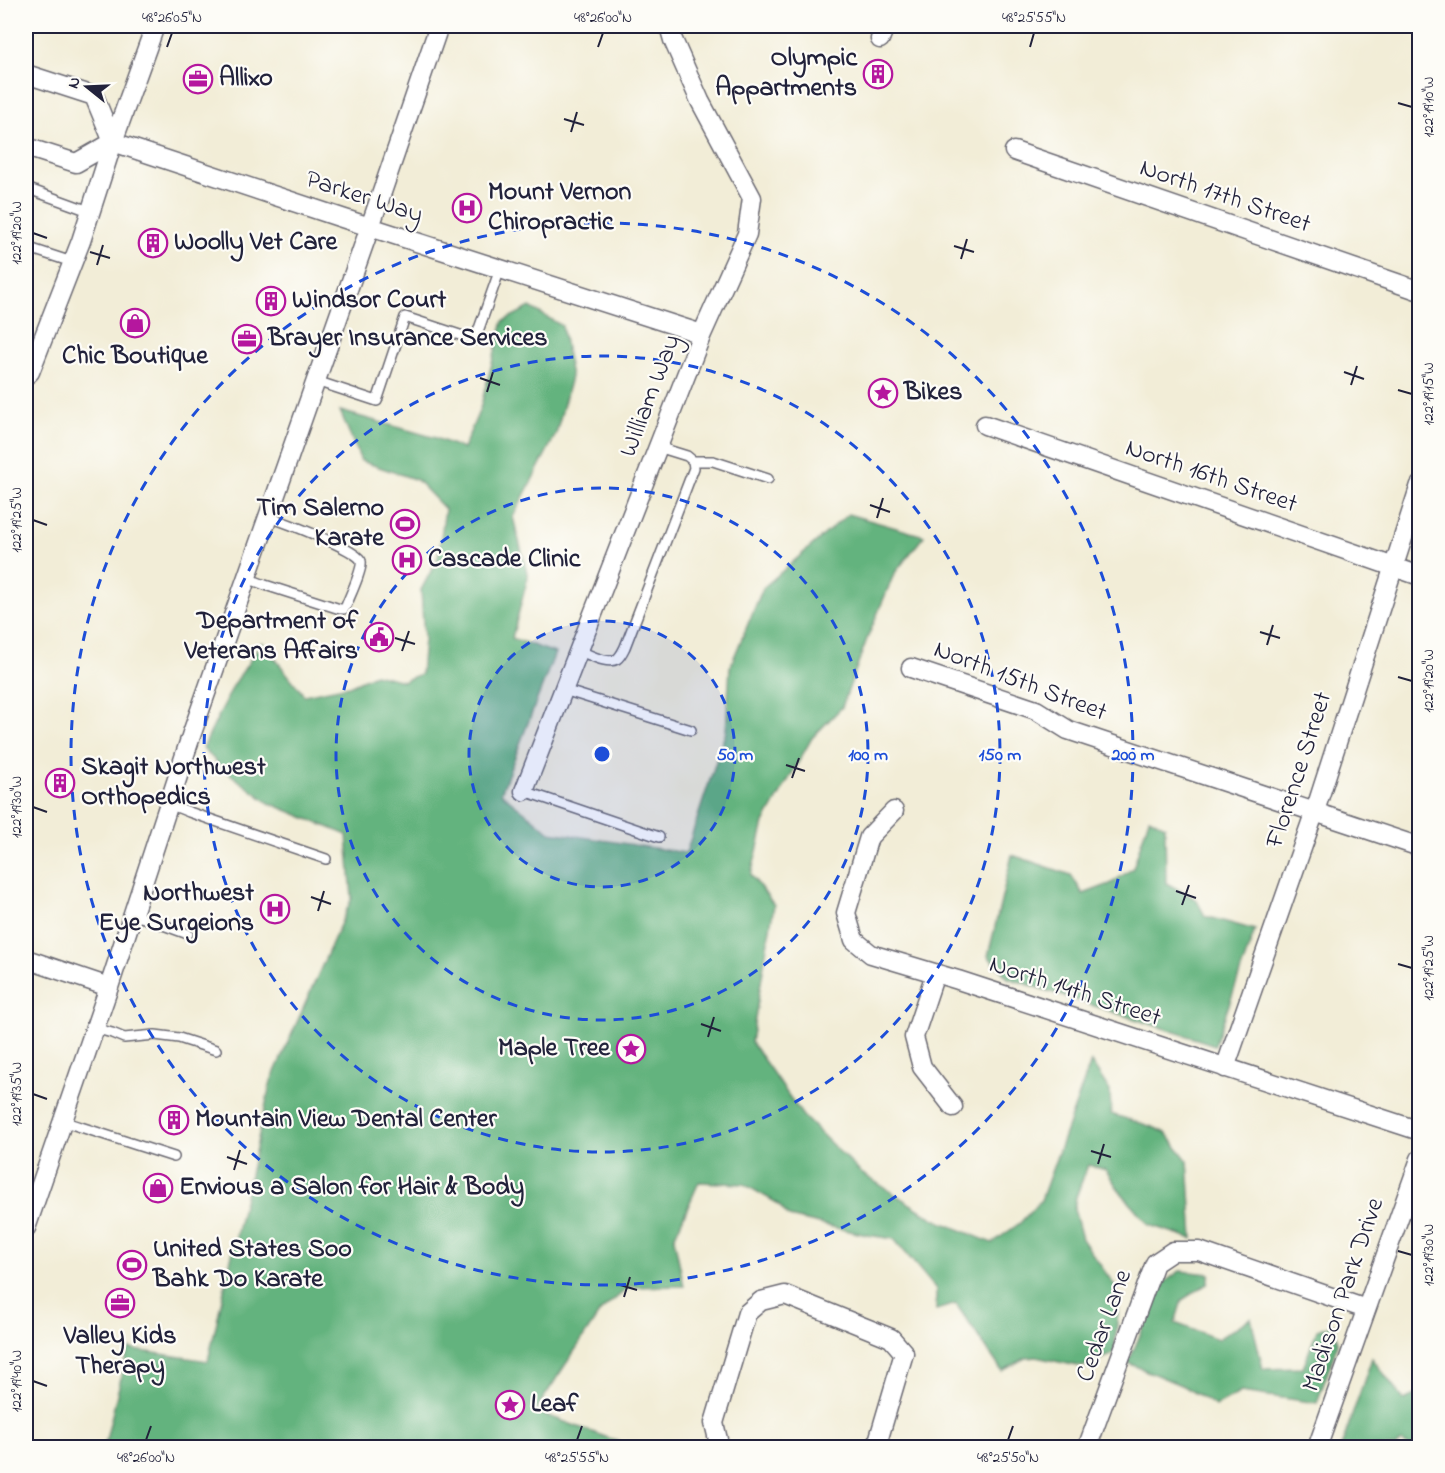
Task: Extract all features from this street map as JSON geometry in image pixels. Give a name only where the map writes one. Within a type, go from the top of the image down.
[{"type":"street","points":[[26,375],[30,372],[81,241],[113,142],[155,26]]},
{"type":"street","points":[[26,1228],[169,804],[370,227],[436,26]]},
{"type":"street","name":"William Way","points":[[524,791],[702,334],[747,234],[752,198],[700,101],[669,26]]},
{"type":"street","points":[[27,80],[94,96],[113,142]]},
{"type":"street","points":[[26,147],[76,163],[113,142]]},
{"type":"street","name":"Parker Way","points":[[113,142],[702,334]]},
{"type":"street","name":"North 17th Street","points":[[1014,151],[1419,291]]},
{"type":"street","name":"North 16th Street","points":[[985,425],[1419,576]]},
{"type":"street","name":"Florence Street","points":[[1225,1068],[1315,811],[1419,485]]},
{"type":"street","name":"North 15th Street","points":[[911,668],[1036,710],[1068,730],[1419,846]]},
{"type":"street","name":"North 14th Street","points":[[894,811],[869,837],[846,913],[854,940],[871,954],[1419,1131]]},
{"type":"street","points":[[26,959],[109,987]]},
{"type":"street","points":[[935,974],[914,1037],[922,1067],[953,1107]]},
{"type":"street","name":"Madison Park Drive","points":[[1317,1448],[1419,1159]]},
{"type":"street","name":"Cedar Lane","points":[[1087,1448],[1155,1263],[1173,1251],[1199,1251],[1366,1309]]},
{"type":"street","points":[[720,1448],[714,1423],[747,1313],[761,1301],[785,1295],[891,1338],[904,1353],[876,1448]]},
{"type":"lane","points":[[26,188],[90,211]]},
{"type":"lane","points":[[26,247],[72,262]]},
{"type":"lane","points":[[316,381],[377,401],[405,317],[475,340],[500,269]]},
{"type":"lane","points":[[658,447],[693,460],[713,461],[768,479]]},
{"type":"lane","points":[[579,651],[608,661],[616,660],[621,655],[687,486],[693,460]]},
{"type":"lane","points":[[247,578],[344,609],[361,568],[359,557],[346,549],[268,517]]},
{"type":"lane","points":[[564,690],[691,730]]},
{"type":"lane","points":[[524,791],[659,837]]},
{"type":"lane","points":[[169,804],[326,859]]},
{"type":"lane","points":[[133,914],[188,934]]},
{"type":"lane","points":[[94,1028],[124,1038],[155,1035],[179,1038],[216,1050]]},
{"type":"lane","points":[[63,1121],[174,1156]]},
{"type":"green space","points":[[530,307],[562,326],[571,377],[556,434],[513,517],[528,577],[512,638],[555,653],[501,793],[550,832],[686,853],[726,731],[730,667],[763,588],[848,514],[924,536],[894,574],[842,707],[812,738],[764,823],[751,875],[774,905],[751,1042],[803,1116],[861,1173],[934,1219],[992,1243],[1020,1223],[1041,1200],[1091,1062],[1110,1091],[1111,1114],[1166,1133],[1188,1161],[1193,1239],[1149,1225],[1119,1190],[1106,1170],[1088,1165],[1074,1209],[1082,1239],[1115,1286],[1118,1313],[1114,1354],[1082,1367],[1036,1357],[1026,1358],[1002,1371],[956,1304],[936,1310],[936,1289],[894,1239],[789,1217],[777,1203],[744,1184],[699,1182],[674,1238],[684,1286],[629,1287],[600,1312],[535,1411],[633,1447],[104,1448],[128,1349],[208,1361],[271,1081],[352,898],[347,835],[269,803],[222,768],[203,748],[233,686],[262,642],[304,695],[349,686],[375,674],[403,681],[421,674],[424,639],[421,590],[438,558],[445,509],[417,480],[361,461],[340,411],[436,438],[463,449],[480,409],[503,321]]},
{"type":"green space","points":[[1149,818],[1165,826],[1166,883],[1196,899],[1205,916],[1255,930],[1215,1045],[1008,978],[988,956],[1012,855],[1071,875],[1083,894],[1110,884],[1133,868]]},
{"type":"green space","points":[[1180,1271],[1210,1274],[1207,1284],[1182,1300],[1175,1323],[1218,1339],[1251,1318],[1263,1369],[1303,1368],[1317,1330],[1334,1324],[1338,1343],[1317,1403],[1241,1392],[1216,1406],[1183,1386],[1128,1363],[1162,1284]]},
{"type":"green space","points":[[1372,1358],[1404,1400],[1419,1393],[1419,1447],[1411,1447],[1401,1442],[1395,1447],[1341,1447]]},
{"type":"place","name":"Olympic Appartments","points":[[878,74]]},
{"type":"place","name":"Allixo","points":[[198,79]]},
{"type":"place","name":"Mount Vernon Chiropractic","points":[[467,208]]},
{"type":"place","name":"Woolly Vet Care","points":[[153,243]]},
{"type":"place","name":"Windsor Court","points":[[271,301]]},
{"type":"place","name":"Chic Boutique","points":[[135,323]]},
{"type":"place","name":"Brayer Insurance Services","points":[[247,339]]},
{"type":"place","name":"Bikes","points":[[883,393]]},
{"type":"place","name":"Tim Salerno Karate","points":[[405,524]]},
{"type":"place","name":"Cascade Clinic","points":[[407,560]]},
{"type":"place","name":"Department of Veterans Affairs","points":[[379,637]]},
{"type":"place","name":"Skagit Northwest Orthopedics","points":[[60,783]]},
{"type":"place","name":"Northwest Eye Surgeions","points":[[275,909]]},
{"type":"place","name":"Maple Tree","points":[[631,1049]]},
{"type":"place","name":"Mountain View Dental Center","points":[[174,1120]]},
{"type":"place","name":"Envious a Salon for Hair & Body","points":[[158,1188]]},
{"type":"place","name":"United States Soo Bahk Do Karate","points":[[132,1265]]},
{"type":"place","name":"Valley Kids Therapy","points":[[120,1303]]},
{"type":"place","name":"Leaf","points":[[510,1405]]}]
